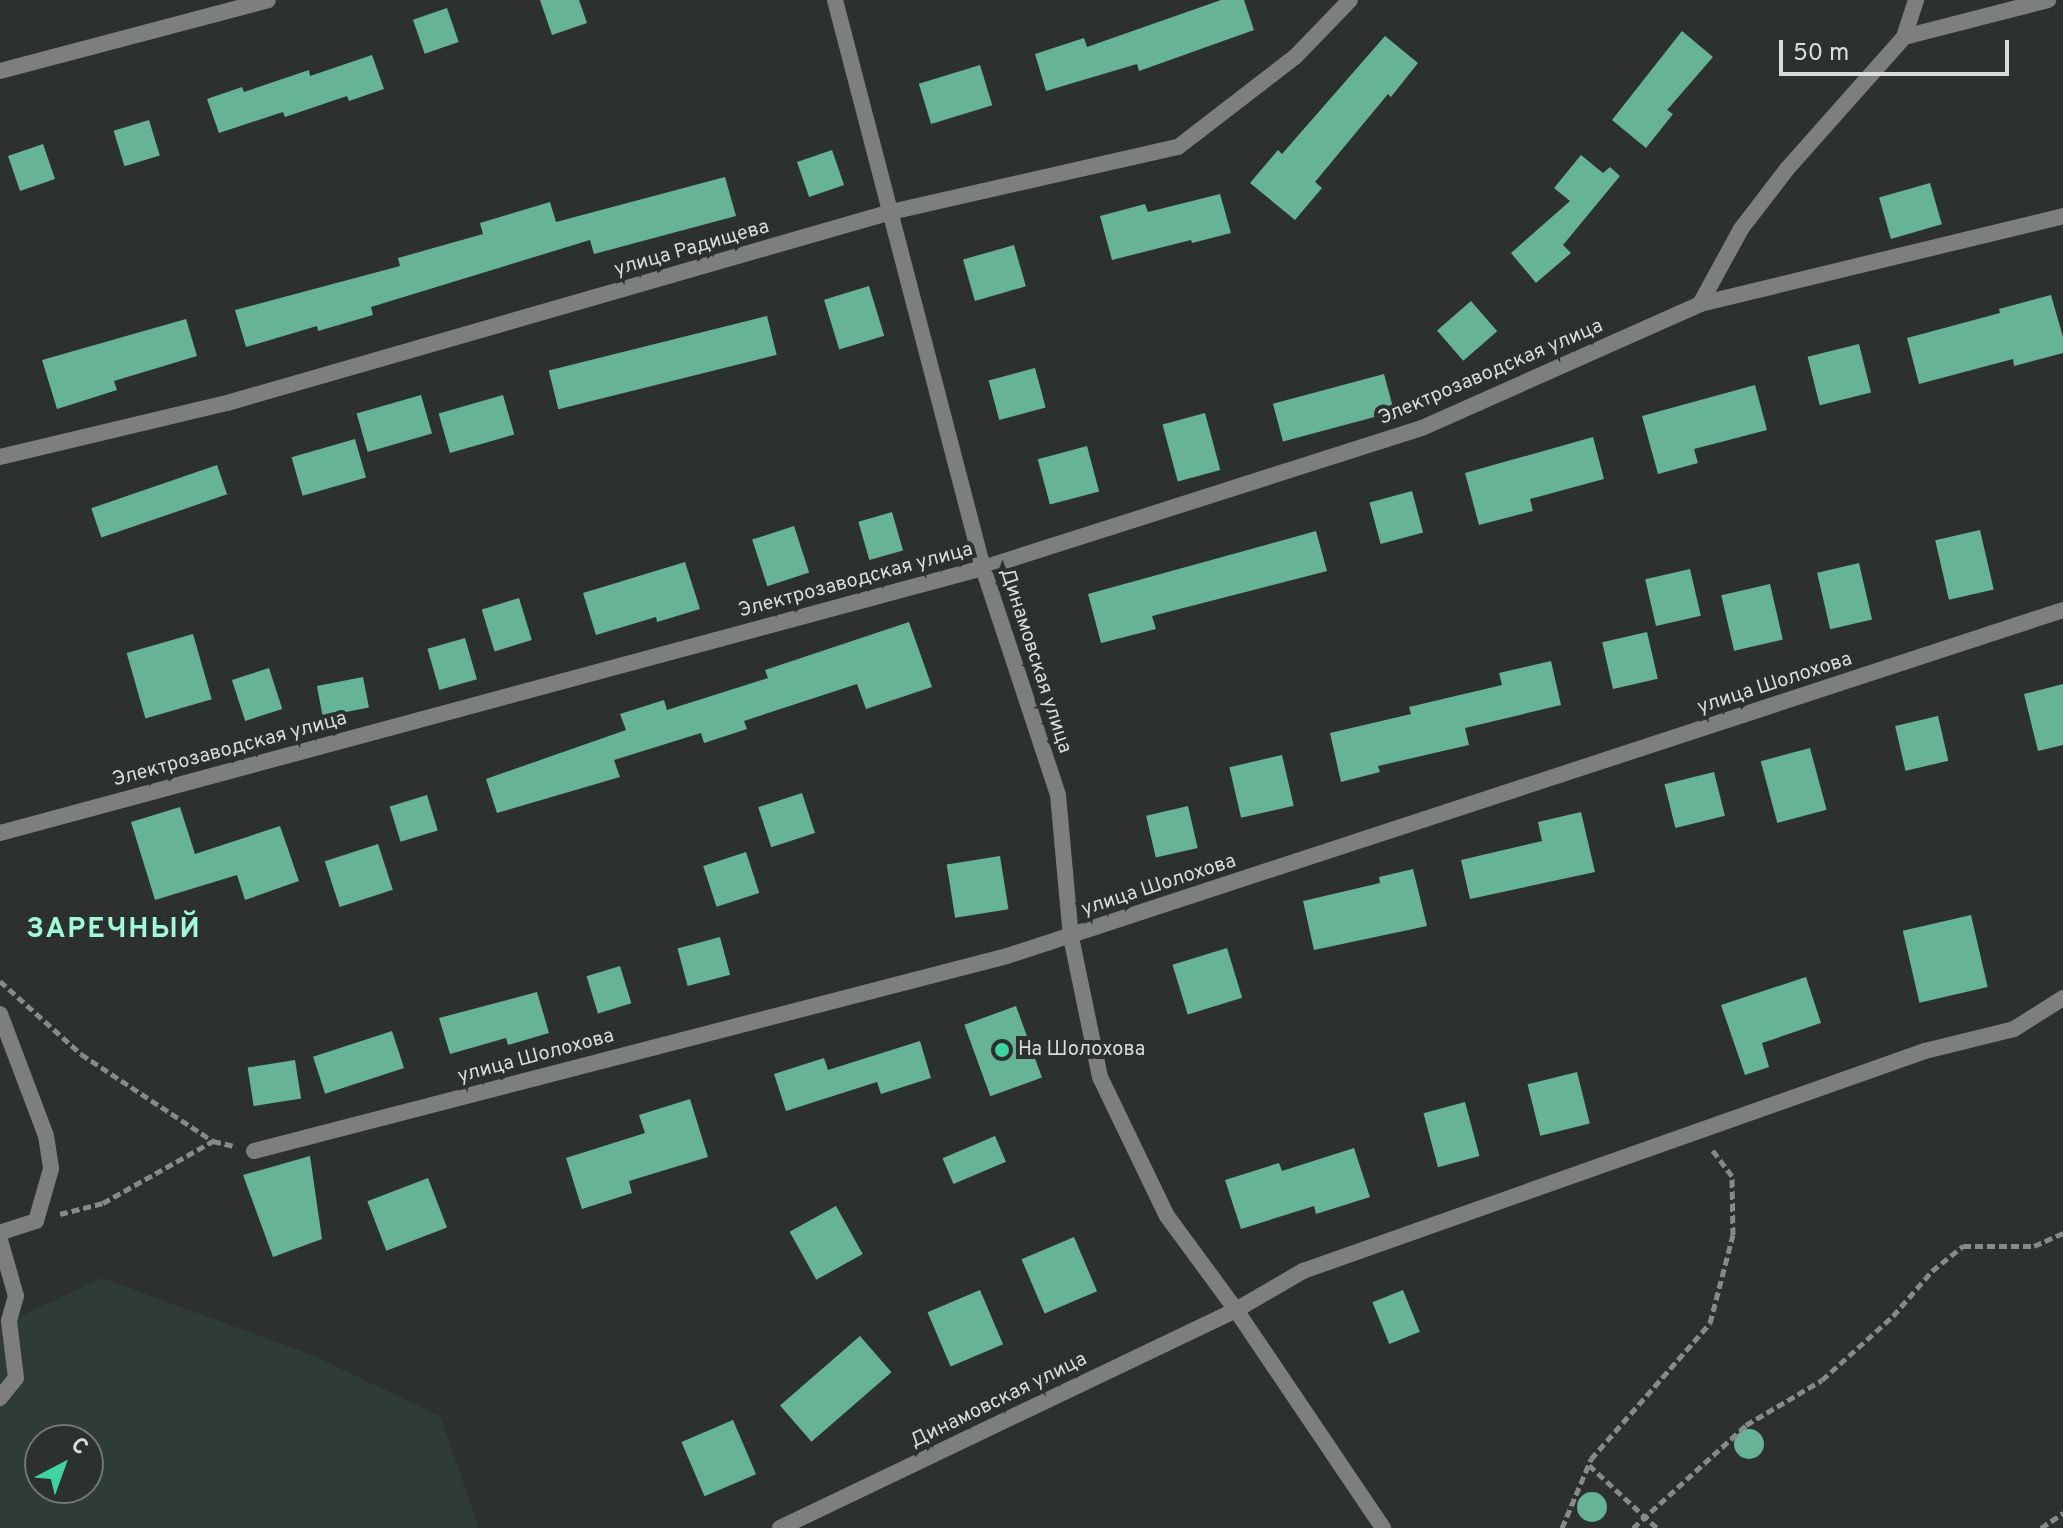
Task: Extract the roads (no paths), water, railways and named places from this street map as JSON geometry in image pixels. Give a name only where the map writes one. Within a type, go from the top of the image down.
[{"type":"street","points":[[0,71],[268,0]]},
{"type":"street","name":"Динамовская улица","points":[[835,0],[983,568],[1058,795],[1071,937],[1100,1077],[1167,1216],[1236,1310],[1383,1528]]},
{"type":"street","name":"улица Радищева","points":[[0,457],[227,403],[891,212],[1178,147],[1295,57],[1350,0]]},
{"type":"street","points":[[1700,304],[1741,229],[1759,205],[1904,37],[1916,0]]},
{"type":"street","points":[[1904,37],[2048,0]]},
{"type":"street","name":"Электрозаводская улица","points":[[0,833],[983,568],[1422,428],[1700,304],[2063,216]]},
{"type":"street","name":"улица Шолохова","points":[[254,1151],[1071,937],[2063,610]]},
{"type":"street","points":[[1236,1310],[1303,1271],[1622,1161],[1698,1129],[1925,1051],[2014,1029],[2063,998]]},
{"type":"street","points":[[0,1014],[46,1136],[51,1169],[36,1221],[0,1233]]},
{"type":"street","points":[[0,1240],[16,1296],[9,1321],[16,1378],[0,1398]]},
{"type":"street","name":"Динамовская улица","points":[[780,1528],[1236,1310]]},
{"type":"place","name":"На Шолохова","points":[[1002,1050]]},
{"type":"district","name":"ЗАРЕЧНЫЙ","points":[[114,930]]}]
